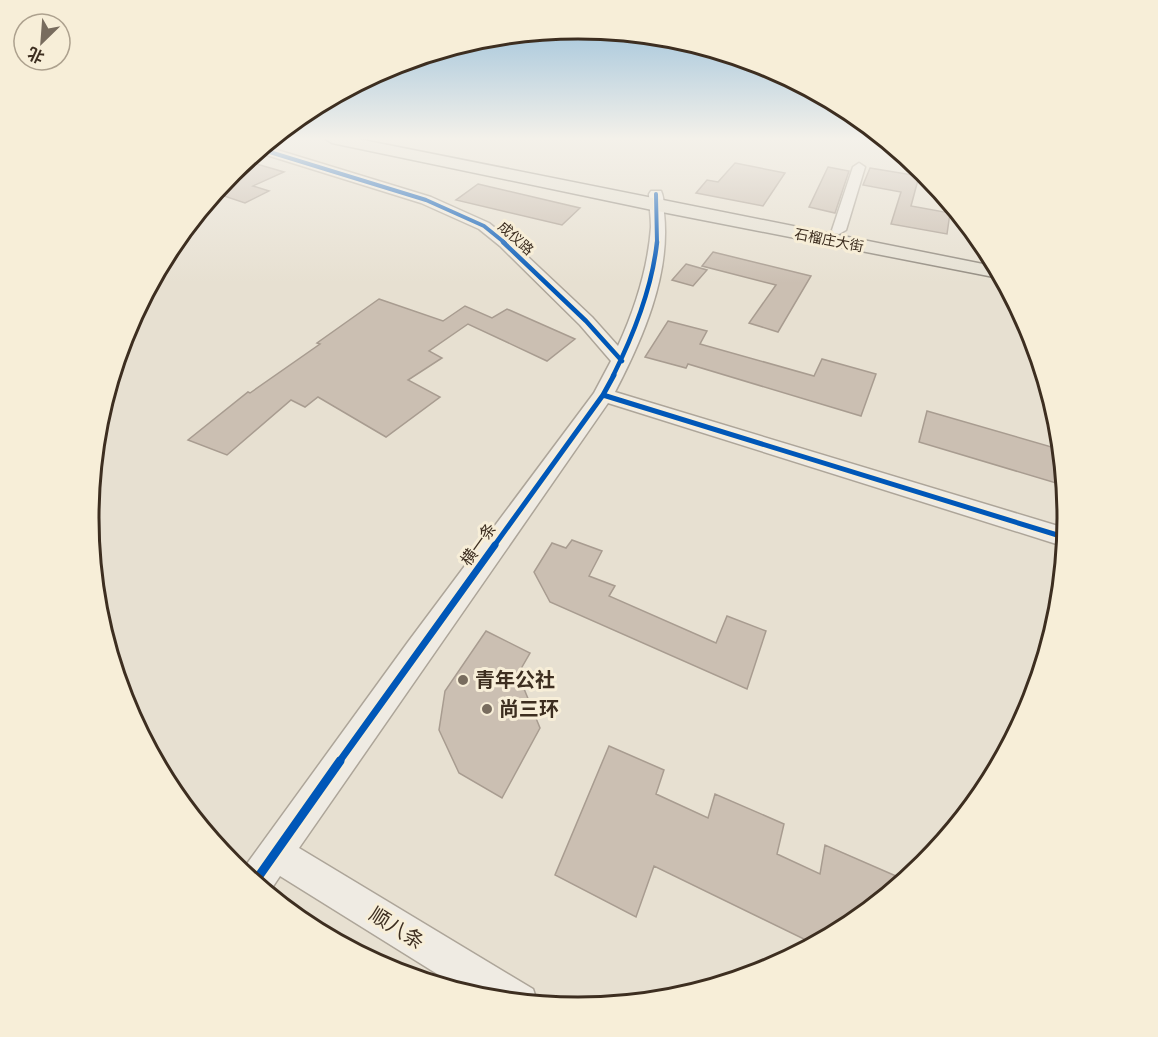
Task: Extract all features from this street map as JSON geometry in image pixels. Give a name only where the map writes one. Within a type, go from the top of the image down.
[{"type":"main road","points":[[585,186],[656,200]]},
{"type":"main road","points":[[595,186],[656,200]]},
{"type":"main road","name":"石榴庄大街","points":[[656,200],[838,230],[982,259]]},
{"type":"main road","name":"石榴庄大街","points":[[656,200],[990,272]]},
{"type":"street","name":"成仪路","points":[[382,186],[426,200],[484,226],[505,243],[586,321],[622,361]]},
{"type":"street","points":[[838,230],[853,186]]},
{"type":"street","name":"横一条","points":[[259,876],[603,395],[622,361],[642,310],[653,271],[658,224],[656,200]]},
{"type":"street","points":[[603,395],[1057,535]]},
{"type":"street","name":"顺八条","points":[[276,853],[500,991]]},
{"type":"building","points":[[233,186],[254,186],[269,191],[245,203],[224,196]]},
{"type":"building","points":[[475,186],[488,186],[580,208],[562,225],[456,200]]},
{"type":"building","points":[[702,186],[776,186],[763,206],[696,193]]},
{"type":"building","points":[[819,186],[844,186],[835,213],[809,207]]},
{"type":"building","points":[[871,186],[916,186],[911,206],[948,213],[947,234],[891,224],[901,192]]},
{"type":"building","points":[[713,252],[811,276],[778,332],[749,323],[776,285],[702,266]]},
{"type":"building","points":[[686,264],[707,270],[693,286],[672,280]]},
{"type":"building","points":[[379,299],[443,321],[465,306],[492,318],[507,309],[575,339],[547,361],[468,324],[429,351],[442,358],[408,380],[440,397],[386,437],[318,397],[305,407],[291,400],[227,455],[188,440],[248,392],[250,393],[320,344],[317,343]]},
{"type":"building","points":[[668,321],[707,331],[700,344],[814,376],[822,359],[876,374],[861,416],[688,364],[686,368],[645,357]]},
{"type":"building","points":[[927,411],[1053,447],[1057,483],[919,442]]},
{"type":"building","points":[[572,540],[602,551],[589,576],[615,586],[609,596],[716,643],[727,616],[766,631],[747,689],[550,602],[534,572],[552,543],[566,548]]},
{"type":"building","name":"尚三环","points":[[486,631],[530,653],[518,674],[540,728],[502,798],[459,773],[439,730],[445,691]]},
{"type":"building","points":[[609,746],[664,770],[656,794],[708,818],[715,794],[784,824],[777,854],[820,874],[825,845],[896,876],[871,899],[807,941],[654,866],[636,917],[555,875]]},
{"type":"cycle path","points":[[382,186],[426,200],[484,226],[505,243],[586,321],[622,361]]},
{"type":"cycle path","points":[[259,876],[603,395],[632,335],[647,292],[656,249],[658,227],[656,194]]},
{"type":"cycle path","points":[[603,395],[1057,535]]},
{"type":"place","name":"青年公社","points":[[463,680]]},
{"type":"place","name":"尚三环","points":[[487,709]]}]
